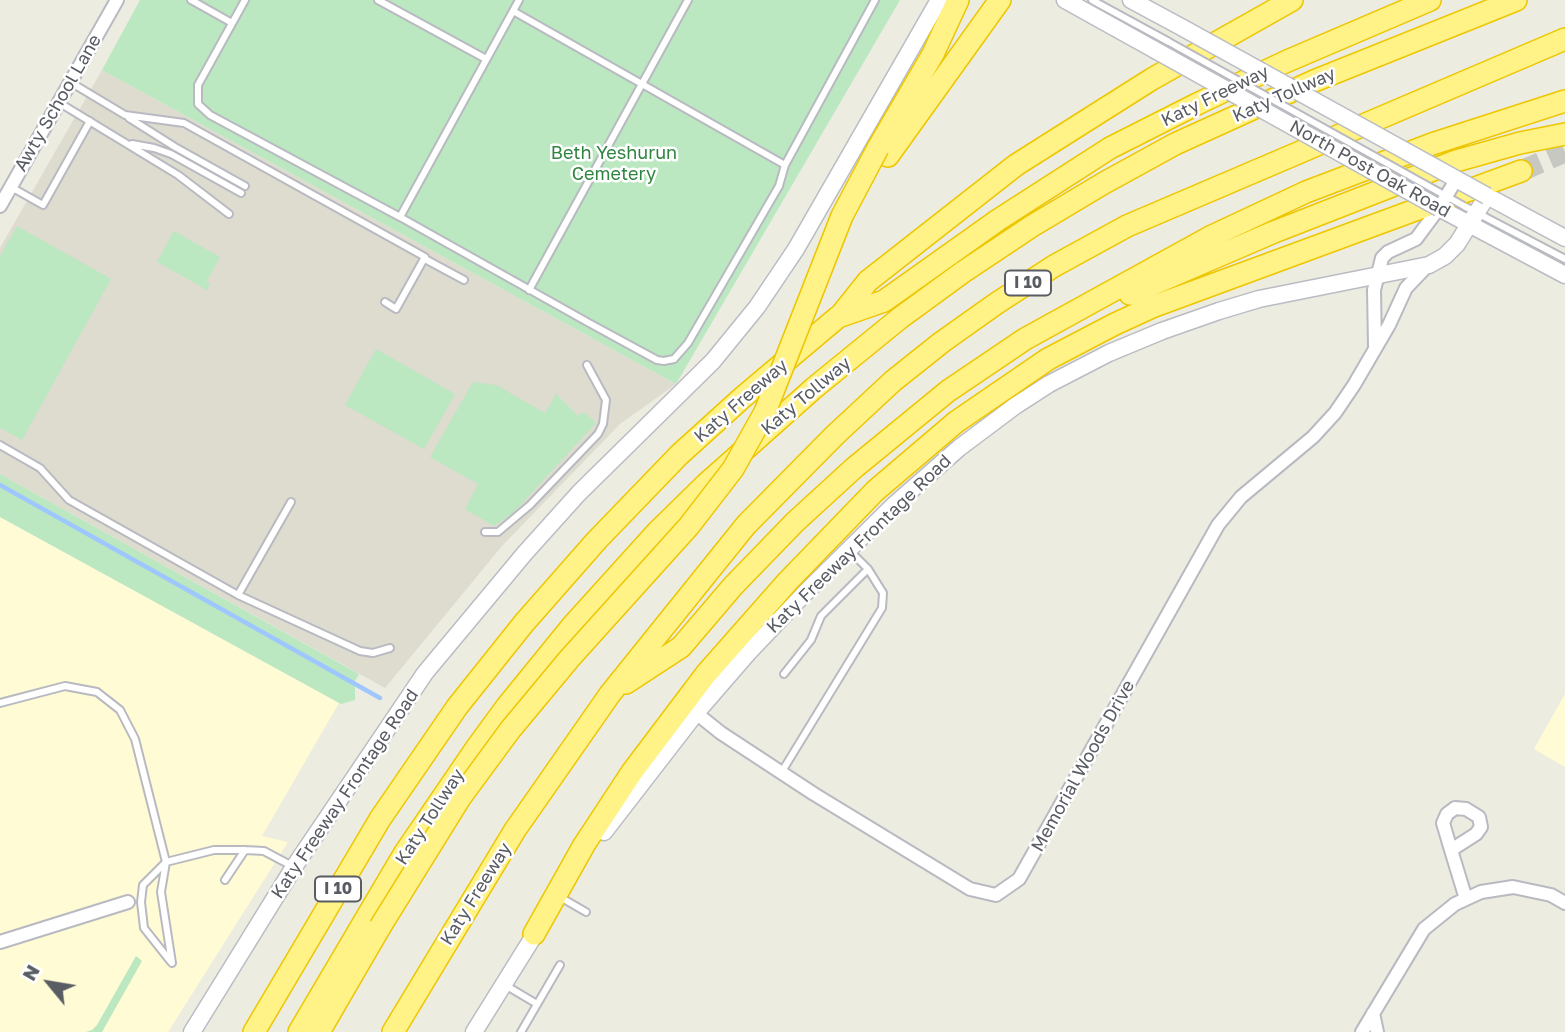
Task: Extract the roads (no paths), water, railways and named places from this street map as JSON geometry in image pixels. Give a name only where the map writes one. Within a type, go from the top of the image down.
[{"type":"highway","points":[[319,1032],[472,803],[538,715],[700,533],[749,468],[792,379],[851,226],[883,152],[958,0]]},
{"type":"highway","points":[[883,152],[1000,0]]},
{"type":"highway","points":[[838,317],[868,281],[1016,165],[1152,79],[1292,0]]},
{"type":"highway","name":"Katy Freeway","points":[[254,1032],[404,782],[457,707],[569,570],[670,464],[743,397],[838,317],[884,301],[998,220],[1110,148],[1285,62],[1430,0]]},
{"type":"highway","name":"Katy Tollway","points":[[299,1032],[404,854],[507,706],[572,626],[657,532],[706,484],[814,388],[900,318],[963,272],[1104,183],[1175,144],[1292,90],[1516,0]]},
{"type":"highway","name":"Katy Freeway","points":[[393,1032],[500,854],[610,694],[746,525],[796,473],[893,381],[998,303],[1088,246],[1127,226],[1565,39]]},
{"type":"highway","points":[[610,694],[681,647],[733,586],[795,522],[875,450],[948,391],[1025,339],[1201,242],[1306,192],[1432,144],[1565,102]]},
{"type":"highway","points":[[1025,339],[1274,232],[1456,161],[1565,134]]},
{"type":"highway","points":[[534,934],[584,845],[632,772],[706,674],[788,581],[875,491],[956,422],[1048,359],[1115,324],[1521,171]]},
{"type":"highway","points":[[335,1032],[386,931]]},
{"type":"main road","name":"Katy Freeway Frontage Road","points":[[192,1032],[294,867],[425,673],[579,493],[713,361],[757,307],[796,249],[939,0]]},
{"type":"main road","name":"North Post Oak Road","points":[[1065,0],[1162,46],[1442,208],[1470,214],[1565,275]]},
{"type":"main road","name":"North Post Oak Road","points":[[1136,2],[1565,238]]},
{"type":"main road","name":"Katy Freeway Frontage Road","points":[[474,1032],[534,934],[600,836],[696,713],[748,653],[894,505],[983,429],[1015,406],[1079,368],[1162,331],[1243,304],[1429,265],[1452,250],[1470,214],[1487,196]]},
{"type":"street","name":"Awty School Lane","points":[[0,206],[117,0]]},
{"type":"street","points":[[1377,276],[1384,255],[1416,239],[1442,208],[1456,180]]},
{"type":"street","name":"Memorial Woods Drive","points":[[696,713],[782,773],[970,889],[996,895],[1019,879],[1219,525],[1241,498],[1313,437],[1335,414],[1372,353],[1406,288],[1415,276],[1429,265]]},
{"type":"street","name":"Memorial Woods Drive","points":[[1372,353],[1376,335],[1374,290],[1377,276]]},
{"type":"street","points":[[1451,850],[1466,899]]},
{"type":"street","points":[[1362,1032],[1424,929],[1455,904],[1481,892],[1513,887],[1550,895],[1565,903]]},
{"type":"street","points":[[0,942],[128,902]]},
{"type":"street","points":[[1373,1013],[1377,1032]]},
{"type":"lane","points":[[191,0],[232,23]]},
{"type":"lane","points":[[245,0],[198,85],[198,104],[203,111],[657,360],[674,359],[688,343],[779,186],[785,165],[875,0]]},
{"type":"lane","points":[[377,0],[486,59]]},
{"type":"lane","points":[[400,217],[519,0]]},
{"type":"lane","points":[[529,290],[688,0]]},
{"type":"lane","points":[[1092,0],[1162,46]]},
{"type":"lane","points":[[513,11],[785,165]]},
{"type":"lane","points":[[70,82],[125,115],[173,151],[243,189]]},
{"type":"lane","points":[[58,102],[178,175],[229,214]]},
{"type":"lane","points":[[125,115],[184,123],[464,281]]},
{"type":"lane","points":[[11,187],[43,205],[90,121]]},
{"type":"lane","points":[[126,143],[173,151]]},
{"type":"lane","points":[[1470,214],[1565,259]]},
{"type":"lane","points":[[385,302],[396,309],[425,259]]},
{"type":"lane","points":[[485,532],[498,532],[530,505],[598,434],[603,424],[606,400],[587,365]]},
{"type":"lane","points":[[0,445],[40,468],[69,500],[238,595],[360,650],[373,653],[390,648]]},
{"type":"lane","points":[[238,595],[291,502]]},
{"type":"lane","points":[[782,773],[882,608],[883,593],[868,569],[849,550]]},
{"type":"lane","points":[[784,674],[811,640],[821,616],[868,569]]},
{"type":"lane","points":[[0,703],[65,686],[97,692],[120,710],[135,738],[166,862],[161,892],[172,963],[144,928],[141,902],[143,885],[166,862],[214,850],[245,850],[264,851],[294,867]]},
{"type":"lane","points":[[225,880],[245,850]]},
{"type":"lane","points":[[560,897],[586,912]]},
{"type":"lane","points":[[521,1032],[560,965]]},
{"type":"lane","points":[[503,984],[537,1004]]},
{"type":"waterway","points":[[0,485],[380,698]]},
{"type":"tunnel","points":[[1521,171],[1565,152]]},
{"type":"park label","name":"Beth Yeshurun Cemetery","points":[[614,163]]}]
